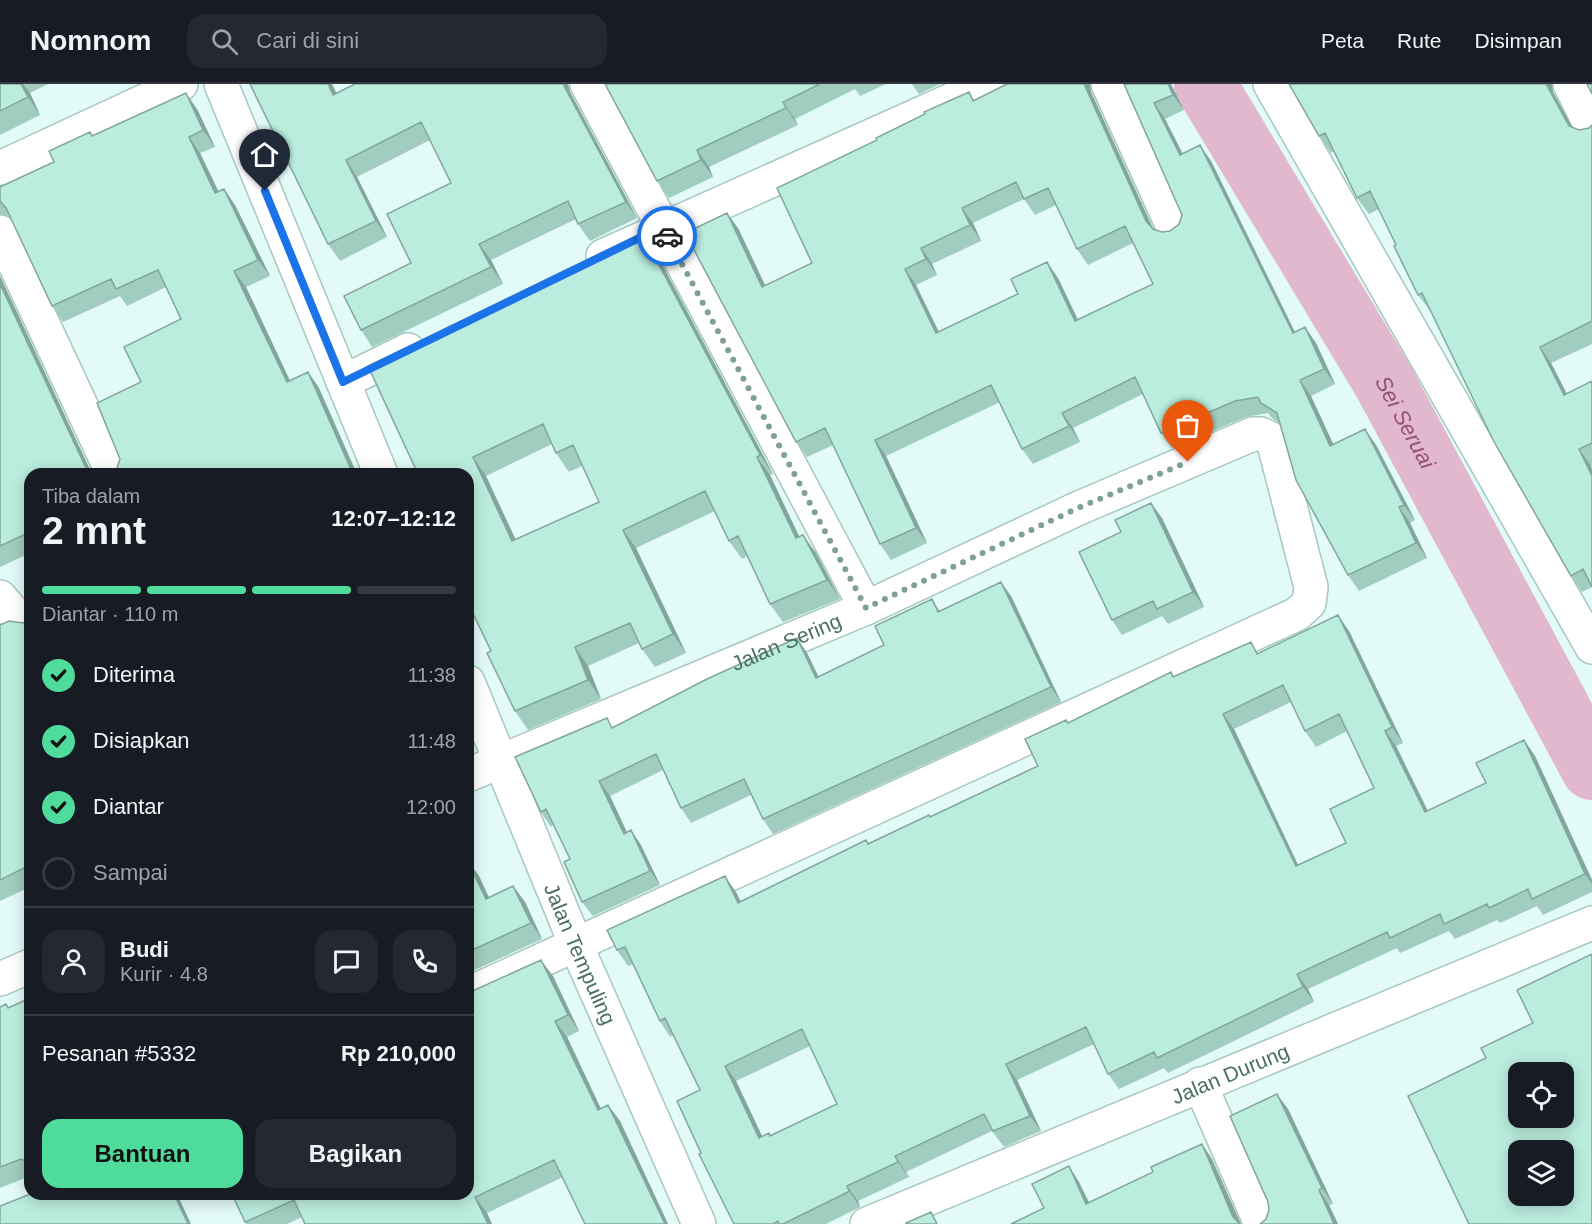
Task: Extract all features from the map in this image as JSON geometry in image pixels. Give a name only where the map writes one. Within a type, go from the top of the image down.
[{"type":"street","points":[[0,168],[181,84]]},
{"type":"street","points":[[221,84],[379,468]]},
{"type":"street","points":[[587,84],[866,608]]},
{"type":"street","points":[[577,268],[662,227],[987,84]]},
{"type":"street","points":[[1108,84],[1174,229]]},
{"type":"street","points":[[1270,84],[1592,647]]},
{"type":"street","points":[[1570,84],[1592,128]]},
{"type":"street","points":[[0,232],[110,468]]},
{"type":"street","points":[[343,382],[438,336]]},
{"type":"street","name":"Jalan Sering","points":[[474,772],[866,608],[1078,508],[1253,435],[1268,435],[1278,453],[1311,587],[1309,603],[1297,614],[576,945]]},
{"type":"street","points":[[0,597],[17,617],[24,619]]},
{"type":"street","name":"Jalan Tempuling","points":[[474,696],[576,945],[699,1224]]},
{"type":"street","name":"Jalan Durung","points":[[867,1224],[1592,923]]},
{"type":"street","points":[[474,991],[576,945]]},
{"type":"street","points":[[0,979],[24,969]]},
{"type":"street","points":[[1200,1084],[1262,1224]]},
{"type":"building","points":[[0,84],[21,84],[28,97],[0,111]]},
{"type":"building","points":[[250,84],[328,84],[333,95],[355,84],[563,84],[626,202],[578,224],[568,201],[479,244],[491,267],[361,330],[344,296],[411,263],[387,214],[451,183],[421,122],[346,160],[376,221],[328,244]]},
{"type":"building","points":[[605,84],[820,84],[783,102],[786,108],[697,150],[701,160],[657,181]]},
{"type":"building","points":[[1007,84],[1084,84],[1146,221],[1153,229],[1162,232],[1170,231],[1179,224],[1182,215],[1124,84],[1168,84],[1173,95],[1154,103],[1180,155],[1200,145],[1293,333],[1305,327],[1324,369],[1300,380],[1330,446],[1365,429],[1404,505],[1399,507],[1416,543],[1348,575],[1296,480],[1277,413],[1261,403],[1258,397],[1235,401],[1161,433],[1135,377],[1062,413],[1069,426],[1022,449],[991,385],[875,440],[916,528],[880,544],[825,428],[796,442],[685,233],[727,213],[762,287],[812,263],[777,188],[877,140],[876,138],[925,114],[924,112],[969,92],[973,101]],"holes":[[[1016,182],[1024,199],[1048,188],[1077,249],[1125,226],[1153,284],[1075,321],[1047,262],[1011,279],[1018,294],[936,333],[905,269],[926,259],[921,248],[970,225],[962,208]]]},
{"type":"building","points":[[1289,84],[1546,84],[1569,126],[1579,130],[1592,125],[1592,321],[1540,347],[1564,395],[1592,381],[1592,443],[1579,449],[1592,476],[1592,587],[1583,569],[1571,576],[1493,440],[1422,293],[1418,295],[1370,191],[1357,198],[1325,133],[1319,136]]},
{"type":"building","points":[[1587,84],[1592,84],[1592,94]]},
{"type":"building","points":[[186,93],[203,130],[189,137],[215,193],[224,189],[258,260],[234,271],[287,382],[308,372],[350,468],[117,468],[120,459],[97,403],[141,382],[124,347],[181,319],[158,270],[116,289],[111,279],[52,306],[6,208],[0,201],[0,187],[54,162],[49,151],[90,132],[92,136]]},
{"type":"building","points":[[642,233],[760,455],[757,457],[796,538],[803,535],[827,580],[770,604],[738,536],[729,541],[705,491],[623,530],[673,634],[642,649],[630,623],[575,647],[588,680],[515,711],[487,653],[491,651],[474,616],[474,468],[415,468],[368,366]],"holes":[[[543,424],[556,453],[573,445],[599,502],[512,541],[473,457]]]},
{"type":"building","points":[[0,284],[87,468],[24,468],[24,535],[0,546]]},
{"type":"building","points":[[1151,503],[1193,592],[1157,609],[1153,601],[1112,620],[1079,552],[1121,532],[1115,520]]},
{"type":"building","points":[[1001,582],[1051,687],[763,819],[744,779],[681,808],[656,754],[599,781],[624,834],[631,830],[650,871],[582,902],[564,862],[570,859],[546,809],[541,812],[515,757],[607,718],[612,728],[707,679],[797,638],[816,678],[884,645],[875,626],[932,599],[938,612]]},
{"type":"building","points":[[1338,615],[1392,727],[1385,731],[1425,812],[1486,783],[1476,763],[1524,740],[1585,874],[1532,899],[1528,889],[1489,908],[1487,904],[1444,924],[1440,914],[1390,938],[1387,932],[1297,974],[1303,987],[1157,1058],[1154,1052],[1108,1074],[1086,1027],[1006,1064],[1030,1116],[993,1131],[984,1114],[895,1156],[898,1162],[847,1186],[849,1191],[846,1193],[783,1224],[779,1224],[778,1221],[773,1224],[734,1224],[699,1154],[701,1153],[677,1101],[700,1090],[665,1018],[660,1021],[625,947],[617,950],[607,930],[725,876],[738,903],[866,840],[868,844],[1038,766],[1025,739],[1066,720],[1068,723],[1171,672],[1173,677],[1251,642],[1257,654]],"holes":[[[1283,685],[1305,731],[1339,714],[1374,788],[1330,809],[1346,843],[1296,866],[1223,714]],[[802,1029],[837,1104],[770,1136],[769,1133],[759,1138],[725,1066]]]},
{"type":"building","points":[[9,621],[23,623],[24,868],[0,880],[0,625]]},
{"type":"building","points":[[474,874],[486,899],[513,886],[531,923],[474,949]]},
{"type":"building","points":[[1592,954],[1592,1224],[1469,1224],[1408,1096],[1486,1058],[1481,1048],[1533,1023],[1517,990]]},
{"type":"building","points":[[541,960],[568,1015],[555,1021],[598,1110],[608,1105],[665,1224],[585,1224],[554,1160],[475,1197],[488,1224],[305,1224],[294,1200],[474,1200],[474,990]]},
{"type":"building","points":[[24,1001],[24,1160],[21,1159],[0,1167],[0,1007],[6,1004],[8,1008]]},
{"type":"building","points":[[1277,1094],[1322,1188],[1319,1190],[1334,1224],[1260,1224],[1266,1219],[1269,1210],[1268,1202],[1230,1116]]},
{"type":"building","points":[[1202,1144],[1233,1217],[1240,1224],[1011,1224],[1044,1208],[1032,1184],[1069,1166],[1086,1204],[1153,1172],[1151,1167]]},
{"type":"building","points":[[24,1197],[24,1200],[177,1200],[188,1224],[0,1224],[0,1206]]},
{"type":"building","points":[[235,1200],[294,1200],[245,1222]]},
{"type":"building","points":[[931,1212],[937,1224],[906,1224],[906,1223]]},
{"type":"waterway","name":"Sei Seruai","points":[[1205,84],[1384,382],[1592,769]]},
{"type":"way so far","points":[[667,236],[866,608],[1078,508],[1188,462]]},
{"type":"route","points":[[265,191],[343,382],[662,227],[667,236]]}]
